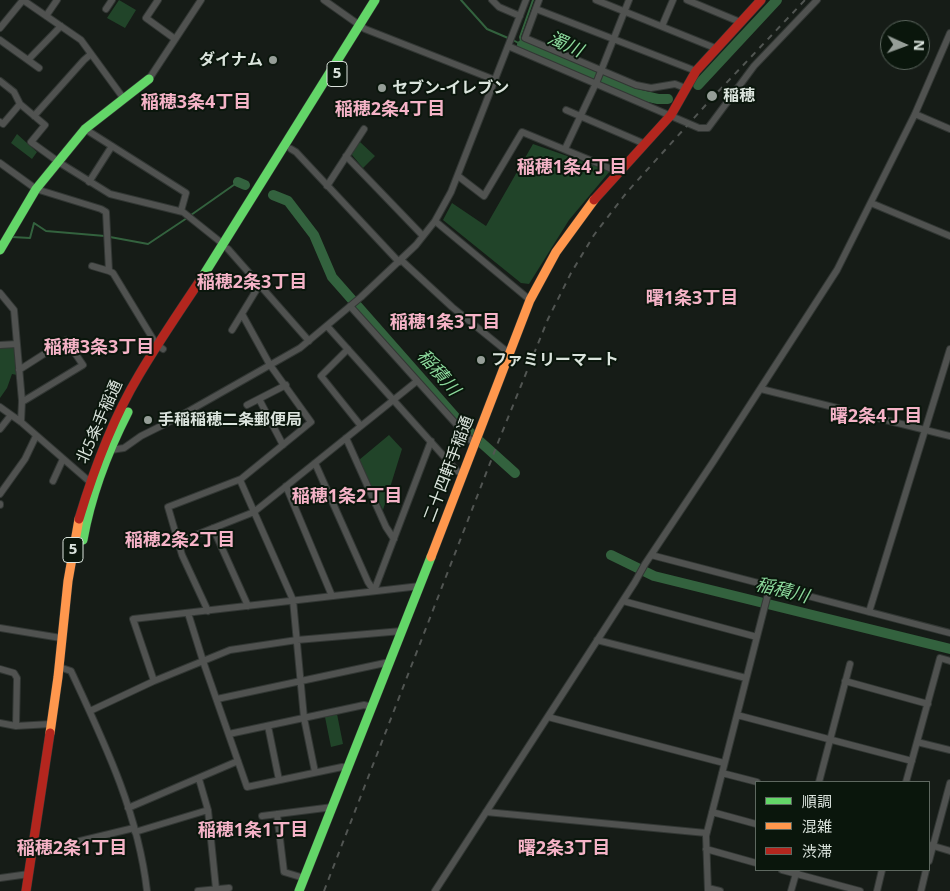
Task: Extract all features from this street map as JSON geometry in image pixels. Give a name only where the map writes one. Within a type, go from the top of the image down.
[{"type":"main road","name":"北5条手稲通","points":[[33,891],[62,668],[61,638],[77,525],[90,482],[118,413],[138,376],[160,347],[291,149],[376,0]]},
{"type":"main road","name":"北5条手稲通","points":[[225,247],[362,27],[383,0]]},
{"type":"main road","name":"二十四軒手稲通","points":[[299,891],[476,443],[530,300],[562,244],[587,208],[671,115],[696,71],[715,48],[761,0]]},
{"type":"main road","points":[[0,250],[36,189],[85,129],[149,80]]},
{"type":"main road","name":"北5条手稲通","points":[[26,891],[51,724],[68,639],[85,526],[97,484],[111,450],[160,347]]},
{"type":"street","points":[[0,28],[23,0],[81,40],[124,99]]},
{"type":"street","points":[[46,16],[57,0]]},
{"type":"street","points":[[106,9],[112,0]]},
{"type":"street","points":[[158,0],[146,18],[175,39]]},
{"type":"street","points":[[149,80],[201,0]]},
{"type":"street","points":[[325,0],[362,27],[495,80]]},
{"type":"street","points":[[492,0],[499,7],[520,16]]},
{"type":"street","points":[[111,450],[124,448],[140,436],[173,420],[300,348],[360,298],[416,245],[435,221],[458,176],[526,0]]},
{"type":"street","points":[[539,0],[525,38],[600,72],[636,84],[651,88],[675,84],[685,88]]},
{"type":"street","points":[[596,0],[715,48]]},
{"type":"street","points":[[565,149],[596,82],[629,0]]},
{"type":"street","points":[[662,26],[673,0]]},
{"type":"street","points":[[687,0],[740,22]]},
{"type":"street","points":[[509,44],[699,128],[708,128],[754,66],[817,0]]},
{"type":"street","points":[[536,9],[696,71]]},
{"type":"street","points":[[28,60],[61,26]]},
{"type":"street","points":[[435,891],[837,270],[916,114],[950,33]]},
{"type":"street","points":[[0,40],[39,68]]},
{"type":"street","points":[[34,116],[91,54]]},
{"type":"street","points":[[0,81],[14,92],[20,104],[45,125],[31,142],[57,161],[110,194],[182,211],[225,247],[309,341]]},
{"type":"street","points":[[0,122],[4,124],[20,104]]},
{"type":"street","points":[[566,110],[644,144]]},
{"type":"street","points":[[916,114],[950,129]]},
{"type":"street","points":[[85,129],[186,193],[182,211]]},
{"type":"street","points":[[327,186],[364,129]]},
{"type":"street","points":[[458,176],[484,196],[522,132],[620,172]]},
{"type":"street","points":[[89,182],[112,146]]},
{"type":"street","points":[[291,149],[400,261],[452,307],[510,354]]},
{"type":"street","points":[[346,156],[423,236]]},
{"type":"street","points":[[0,163],[36,189],[102,209],[106,212],[109,271]]},
{"type":"street","points":[[871,203],[950,236]]},
{"type":"street","points":[[435,221],[530,300]]},
{"type":"street","points":[[92,266],[113,273],[160,347]]},
{"type":"street","points":[[232,330],[260,284]]},
{"type":"street","points":[[0,293],[14,310],[22,402],[21,422]]},
{"type":"street","points":[[350,306],[476,443]]},
{"type":"street","points":[[208,611],[182,555],[168,507],[240,480],[311,422],[270,365],[242,314]]},
{"type":"street","points":[[327,326],[457,471],[463,474]]},
{"type":"street","points":[[19,370],[66,340],[83,365],[22,402]]},
{"type":"street","points":[[0,345],[17,344]]},
{"type":"street","points":[[869,612],[950,349]]},
{"type":"street","points":[[348,350],[321,376],[361,426]]},
{"type":"street","points":[[178,542],[254,512],[417,381]]},
{"type":"street","points":[[247,405],[286,385]]},
{"type":"street","points":[[761,389],[950,436]]},
{"type":"street","points":[[259,399],[283,445]]},
{"type":"street","points":[[0,407],[21,422],[90,482]]},
{"type":"street","points":[[0,429],[11,415]]},
{"type":"street","points":[[0,494],[25,459],[36,436]]},
{"type":"street","points":[[346,438],[386,527],[394,539]]},
{"type":"street","points":[[374,590],[431,441]]},
{"type":"street","points":[[53,481],[63,459]]},
{"type":"street","points":[[315,463],[368,582],[374,590]]},
{"type":"street","points":[[240,480],[293,600],[304,718],[316,772]]},
{"type":"street","points":[[286,486],[332,596]]},
{"type":"street","points":[[213,528],[248,606]]},
{"type":"street","points":[[651,555],[950,633]]},
{"type":"street","points":[[154,681],[133,619],[420,586]]},
{"type":"street","points":[[720,891],[708,889],[706,833],[770,586]]},
{"type":"street","points":[[623,601],[757,637]]},
{"type":"street","points":[[188,613],[247,787],[342,767],[348,768]]},
{"type":"street","points":[[0,628],[61,638]]},
{"type":"street","points":[[90,711],[154,681],[230,650],[297,640],[402,631]]},
{"type":"street","points":[[597,640],[746,678]]},
{"type":"street","points":[[906,781],[940,658],[950,661]]},
{"type":"street","points":[[217,699],[385,663],[389,664]]},
{"type":"street","points":[[819,781],[850,664]]},
{"type":"street","points":[[62,668],[71,671],[118,774],[145,868],[147,891]]},
{"type":"street","points":[[0,670],[14,673],[17,678],[16,726]]},
{"type":"street","points":[[845,681],[928,704]]},
{"type":"street","points":[[229,734],[364,705],[372,707]]},
{"type":"street","points":[[737,715],[912,761]]},
{"type":"street","points":[[548,717],[724,763]]},
{"type":"street","points":[[0,723],[16,726],[51,724]]},
{"type":"street","points":[[268,726],[279,780]]},
{"type":"street","points":[[917,742],[950,750]]},
{"type":"street","points":[[128,808],[238,761]]},
{"type":"street","points":[[722,773],[755,781]]},
{"type":"street","points":[[198,779],[208,810],[216,889]]},
{"type":"street","points":[[950,783],[931,846],[950,851]]},
{"type":"street","points":[[262,816],[333,807]]},
{"type":"street","points":[[80,841],[135,830],[208,810]]},
{"type":"street","points":[[486,812],[706,833]]},
{"type":"street","points":[[712,812],[755,824]]},
{"type":"street","points":[[277,814],[284,872],[304,878]]},
{"type":"street","points":[[706,849],[755,863]]},
{"type":"street","points":[[877,891],[882,871]]},
{"type":"street","points":[[920,891],[926,871]]},
{"type":"street","points":[[792,891],[796,872],[860,891]]},
{"type":"street","points":[[0,878],[29,874]]},
{"type":"street","points":[[198,891],[229,888]]},
{"type":"green space","points":[[119,0],[136,10],[125,28],[107,18]]},
{"type":"green space","points":[[17,134],[37,152],[32,159],[11,143]]},
{"type":"green space","points":[[360,142],[375,156],[363,168],[352,155],[352,151]]},
{"type":"green space","points":[[533,144],[610,171],[569,220],[529,284],[521,283],[443,220],[452,203],[486,226]]},
{"type":"green space","points":[[13,346],[17,375],[12,374],[7,388],[0,398],[0,347]]},
{"type":"green space","points":[[389,435],[402,449],[383,510],[359,460]]},
{"type":"green space","points":[[337,714],[343,744],[331,747],[325,717]]},
{"type":"waterway","name":"濁川","points":[[461,0],[487,29],[508,38]]},
{"type":"waterway","points":[[522,45],[520,37],[533,0]]},
{"type":"waterway","name":"濁川","points":[[698,85],[777,0]]},
{"type":"waterway","name":"濁川","points":[[513,40],[522,45]]},
{"type":"waterway","name":"濁川","points":[[522,45],[636,94],[658,99],[668,99]]},
{"type":"waterway","name":"稲積川","points":[[191,215],[238,182]]},
{"type":"waterway","name":"稲積川","points":[[238,182],[245,185]]},
{"type":"waterway","name":"稲積川","points":[[273,195],[288,201],[314,235],[332,277],[465,428],[515,473]]},
{"type":"waterway","name":"稲積川","points":[[110,237],[148,244],[187,218]]},
{"type":"waterway","name":"稲積川","points":[[12,237],[30,238],[34,223],[46,231],[105,236]]},
{"type":"waterway","name":"稲積川","points":[[611,555],[654,576],[950,649]]},
{"type":"railway","points":[[324,891],[499,440],[548,319],[571,273],[594,235],[627,192],[713,97],[805,0]]},
{"type":"traffic: fast","points":[[203,276],[375,0]]},
{"type":"traffic: fast","points":[[0,250],[36,189],[85,129],[149,79]]},
{"type":"traffic: fast","points":[[83,540],[90,507],[101,474],[128,412]]},
{"type":"traffic: fast","points":[[299,891],[431,557]]},
{"type":"traffic: slow","points":[[431,557],[530,300],[556,252],[594,200]]},
{"type":"traffic: slow","points":[[50,733],[68,581],[79,519]]},
{"type":"traffic: jam","points":[[594,200],[671,115],[696,71],[761,0]]},
{"type":"traffic: jam","points":[[79,519],[97,463],[120,409],[170,325],[203,276]]},
{"type":"traffic: jam","points":[[26,891],[50,733]]},
{"type":"place","name":"ダイナム","points":[[273,60]]},
{"type":"place","name":"セブン-イレブン","points":[[382,88]]},
{"type":"place","name":"稲穂","points":[[712,96]]},
{"type":"place","name":"ファミリーマート","points":[[481,360]]},
{"type":"place","name":"手稲稲穂二条郵便局","points":[[148,420]]},
{"type":"district","name":"稲穂3条4丁目","points":[[196,103]]},
{"type":"district","name":"稲穂2条4丁目","points":[[390,110]]},
{"type":"district","name":"稲穂1条4丁目","points":[[572,168]]},
{"type":"district","name":"稲穂2条3丁目","points":[[252,283]]},
{"type":"district","name":"曙1条3丁目","points":[[692,299]]},
{"type":"district","name":"稲穂1条3丁目","points":[[445,323]]},
{"type":"district","name":"稲穂3条3丁目","points":[[99,348]]},
{"type":"district","name":"曙2条4丁目","points":[[876,417]]},
{"type":"district","name":"稲穂1条2丁目","points":[[347,497]]},
{"type":"district","name":"稲穂2条2丁目","points":[[180,541]]},
{"type":"district","name":"稲穂1条1丁目","points":[[253,831]]},
{"type":"district","name":"稲穂2条1丁目","points":[[72,849]]},
{"type":"district","name":"曙2条3丁目","points":[[564,849]]}]
